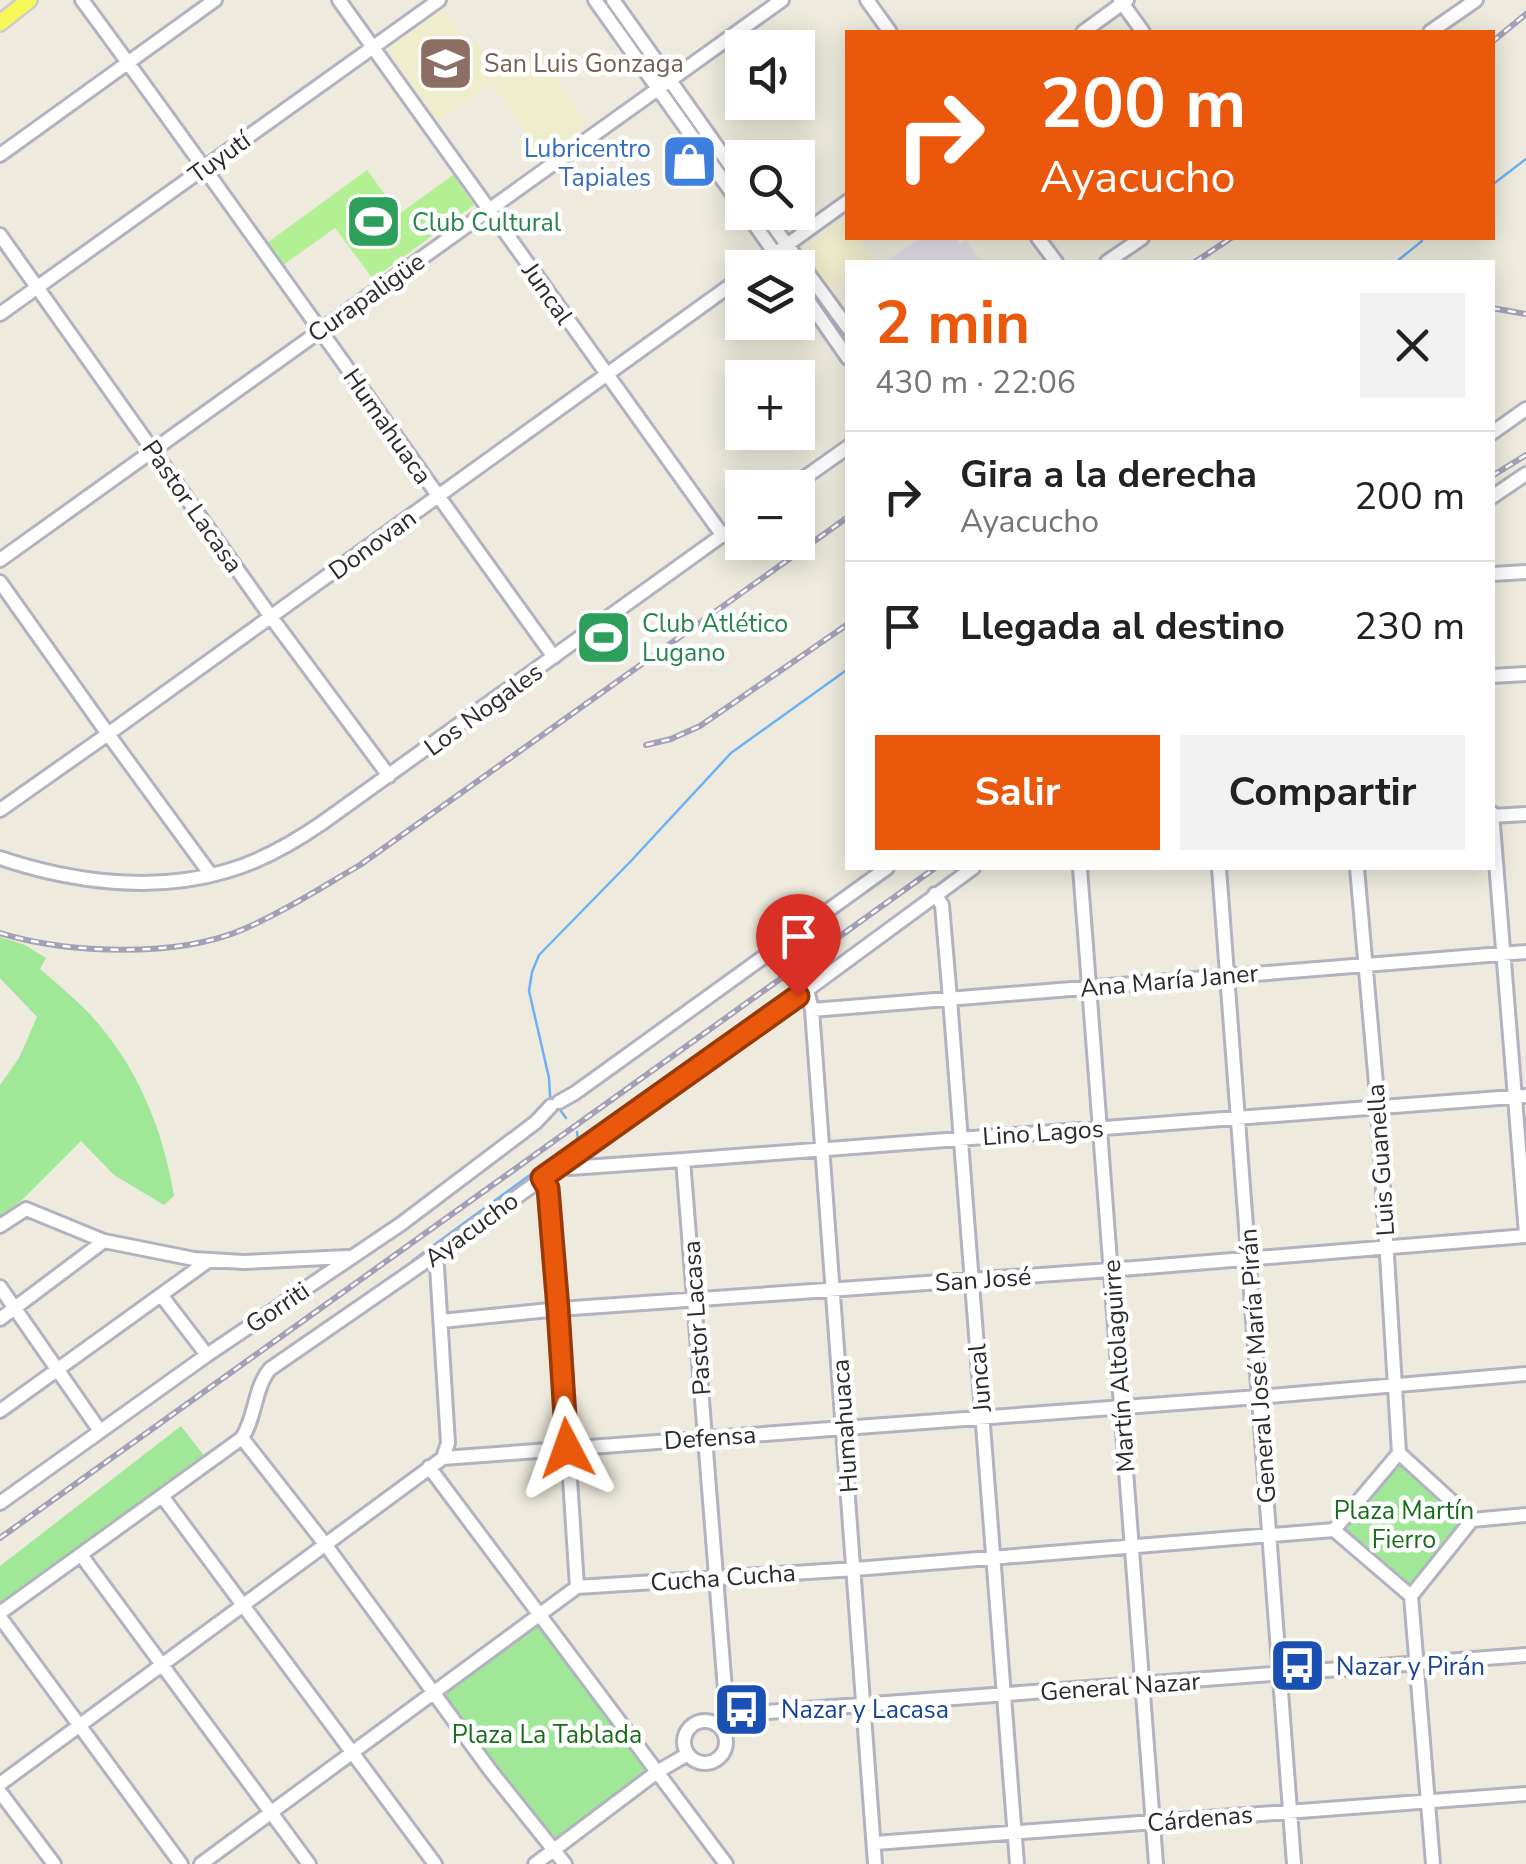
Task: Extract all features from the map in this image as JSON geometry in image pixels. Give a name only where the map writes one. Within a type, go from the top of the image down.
[{"type":"main road","points":[[0,23],[17,4]]},
{"type":"street","name":"Humahuaca","points":[[82,0],[554,656]]},
{"type":"street","points":[[0,155],[215,0]]},
{"type":"street","name":"Juncal","points":[[338,0],[722,536]]},
{"type":"street","name":"Tuyutí","points":[[0,314],[439,0]]},
{"type":"street","points":[[595,0],[725,183]]},
{"type":"street","points":[[613,0],[725,158]]},
{"type":"street","name":"Curapaligüe","points":[[0,560],[782,0]]},
{"type":"street","points":[[867,0],[889,30]]},
{"type":"street","points":[[1433,30],[1476,0]]},
{"type":"street","points":[[1086,30],[1123,1],[1142,30]]},
{"type":"street","points":[[780,249],[845,204]]},
{"type":"street","points":[[762,230],[845,325]]},
{"type":"street","points":[[771,230],[780,249]]},
{"type":"street","name":"Pastor Lacasa","points":[[0,234],[271,617],[389,776]]},
{"type":"street","points":[[1110,260],[1139,240]]},
{"type":"street","name":"Donovan","points":[[0,810],[725,288]]},
{"type":"street","points":[[815,310],[845,354]]},
{"type":"street","points":[[1495,431],[1526,409]]},
{"type":"street","points":[[815,470],[845,449]]},
{"type":"street","points":[[1495,495],[1526,474]]},
{"type":"street","name":"Los Nogales","points":[[0,858],[50,872],[134,884],[212,875],[251,863],[280,850],[389,776],[725,534]]},
{"type":"street","points":[[1495,574],[1526,572]]},
{"type":"street","points":[[0,582],[212,875]]},
{"type":"street","points":[[1495,676],[1526,674]]},
{"type":"street","points":[[1495,815],[1526,814]]},
{"type":"street","points":[[1495,840],[1520,1097],[1526,1235]]},
{"type":"street","name":"Gorriti","points":[[3,1495],[401,1224],[555,1104],[884,870]]},
{"type":"street","name":"Ayacucho","points":[[242,1438],[270,1368],[435,1255],[970,870]]},
{"type":"street","name":"Martín Altolaguirre","points":[[1080,870],[1156,1864]]},
{"type":"street","name":"General José María Pirán","points":[[1219,870],[1294,1864]]},
{"type":"street","name":"Luis Guanella","points":[[1357,870],[1378,1108],[1399,1453]]},
{"type":"street","name":"Juncal","points":[[935,894],[942,905],[962,1138],[1017,1864]]},
{"type":"street","name":"Ana María Janer","points":[[812,1010],[1526,952]]},
{"type":"street","name":"Humahuaca","points":[[807,990],[824,1150],[875,1864]]},
{"type":"street","name":"Lino Lagos","points":[[561,1164],[570,1168],[1520,1097]]},
{"type":"street","name":"Pastor Lacasa","points":[[684,1160],[716,1578],[722,1720]]},
{"type":"street","points":[[202,1864],[576,1587],[548,1188],[542,1178]]},
{"type":"street","points":[[0,1226],[22,1210],[32,1210],[104,1241],[208,1261],[350,1257]]},
{"type":"street","name":"San José","points":[[441,1321],[1526,1235]]},
{"type":"street","points":[[0,1319],[104,1241]]},
{"type":"street","points":[[435,1255],[448,1443],[443,1458]]},
{"type":"street","points":[[0,1411],[208,1261]]},
{"type":"street","points":[[0,1287],[100,1431]]},
{"type":"street","points":[[161,1295],[207,1355]]},
{"type":"street","name":"Defensa","points":[[0,1788],[78,1725],[443,1458],[1526,1374]]},
{"type":"street","points":[[181,1864],[0,1615],[242,1438],[565,1864]]},
{"type":"street","points":[[1411,1596],[1334,1530],[1399,1453],[1472,1520],[1526,1516]]},
{"type":"street","points":[[429,1467],[726,1864]]},
{"type":"street","points":[[162,1496],[435,1864]]},
{"type":"street","points":[[1433,1864],[1411,1596],[1472,1520]]},
{"type":"street","name":"Cucha Cucha","points":[[576,1587],[1334,1530]]},
{"type":"street","points":[[80,1555],[309,1864]]},
{"type":"street","name":"General Nazar","points":[[722,1720],[865,1704],[1526,1655]]},
{"type":"street","points":[[705,1720],[722,1720],[726,1742],[721,1755],[704,1762],[688,1754],[685,1738],[692,1726],[705,1720]]},
{"type":"street","points":[[535,1864],[657,1772],[688,1754]]},
{"type":"street","points":[[0,1788],[54,1864]]},
{"type":"street","name":"Cárdenas","points":[[875,1843],[1526,1794]]},
{"type":"shaded area","points":[[442,9],[469,47],[477,42],[501,75],[536,51],[587,123],[543,155],[491,83],[438,121],[387,49]]},
{"type":"shaded area","points":[[845,219],[845,240],[860,240],[873,258],[845,260],[845,278],[830,289],[815,267],[815,250],[806,250]]},
{"type":"shaded area","points":[[918,240],[957,240],[960,244],[966,240],[981,260],[888,260]]},
{"type":"green space","name":"Club Cultural","points":[[367,170],[399,214],[453,175],[474,205],[373,279],[335,228],[283,265],[267,243]]},
{"type":"green space","points":[[0,937],[25,945],[46,958],[40,969],[86,1010],[119,1051],[144,1096],[162,1145],[174,1196],[164,1205],[114,1175],[81,1141],[0,1217],[0,1085],[19,1058],[37,1017],[0,978]]},
{"type":"green space","points":[[181,1426],[206,1458],[0,1609],[0,1566]]},
{"type":"green space","name":"Plaza Martín Fierro","points":[[1400,1460],[1465,1519],[1408,1588],[1342,1527]]},
{"type":"green space","name":"Plaza La Tablada","points":[[537,1627],[647,1768],[647,1773],[561,1839],[550,1837],[446,1693]]},
{"type":"waterway","points":[[1495,183],[1526,159]]},
{"type":"waterway","points":[[1398,260],[1422,241]]},
{"type":"waterway","points":[[553,1101],[529,991],[539,955],[731,753],[845,671]]},
{"type":"waterway","points":[[558,1107],[566,1118]]},
{"type":"waterway","points":[[412,1261],[578,1140],[577,1132]]},
{"type":"railway","points":[[1495,40],[1526,14]]},
{"type":"railway","points":[[1198,260],[1228,240]]},
{"type":"railway","points":[[1495,309],[1526,314]]},
{"type":"railway","points":[[1495,474],[1526,455]]},
{"type":"railway","points":[[0,933],[90,949],[156,949],[217,938],[259,922],[360,865],[845,519]]},
{"type":"railway","points":[[646,745],[700,726],[845,626]]},
{"type":"railway","points":[[0,1538],[932,870]]},
{"type":"place","name":"San Luis Gonzaga","points":[[445,63]]},
{"type":"place","name":"Lubricentro Tapiales","points":[[690,162]]},
{"type":"place","name":"Club Cultural","points":[[373,222]]},
{"type":"place","name":"Club Atlético Lugano","points":[[603,637]]},
{"type":"place","name":"Nazar y Pirán","points":[[1297,1666]]},
{"type":"place","name":"Nazar y Lacasa","points":[[742,1709]]},
{"type":"route","points":[[567,1448],[548,1188],[542,1178],[798,996]]}]
